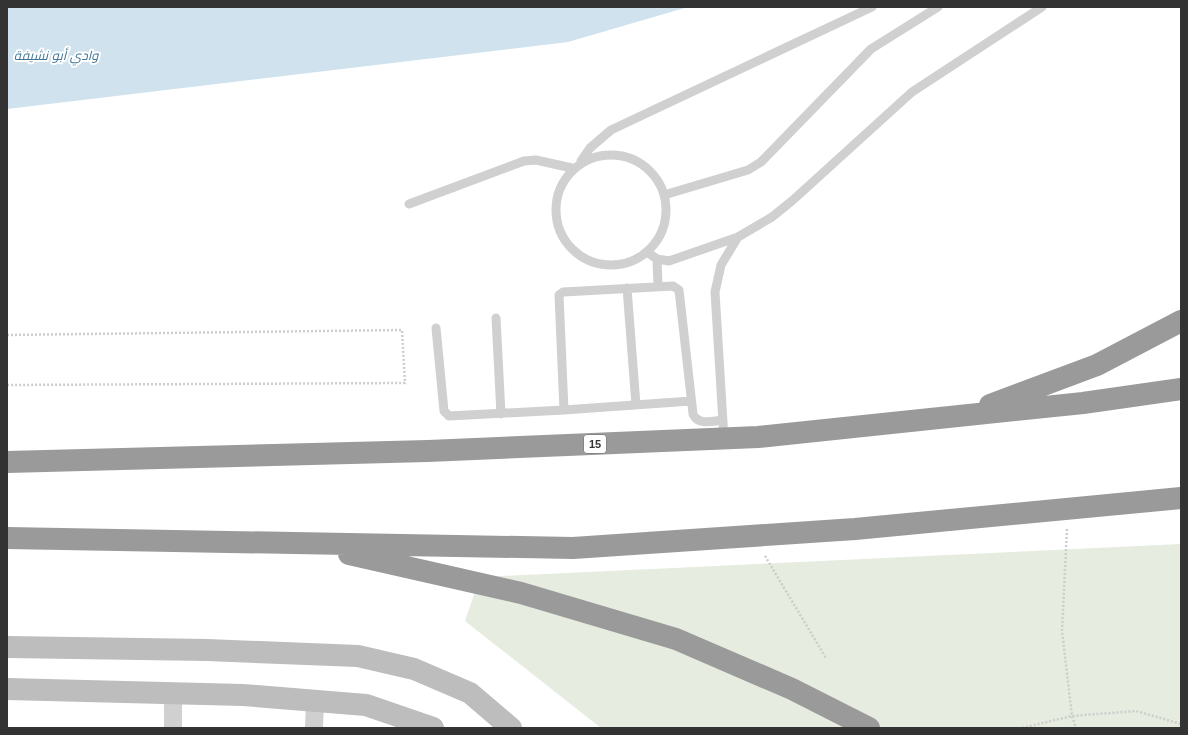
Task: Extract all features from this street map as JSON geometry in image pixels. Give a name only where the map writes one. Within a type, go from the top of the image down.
[{"type":"highway","points":[[960,416],[1097,365],[1181,321]]},
{"type":"highway","name":"15","points":[[7,462],[428,451],[723,429],[758,438],[1083,403],[1181,389]]},
{"type":"highway","points":[[7,538],[573,548],[855,529],[1181,498]]},
{"type":"highway","points":[[305,544],[521,593],[676,639],[792,690],[869,728]]},
{"type":"street","points":[[7,647],[207,650],[358,656],[414,669],[470,693],[511,728]]},
{"type":"street","points":[[7,689],[243,694],[366,705],[433,728]]},
{"type":"street","points":[[173,693],[173,728]]},
{"type":"street","points":[[314,728],[315,701]]},
{"type":"lane","points":[[581,161],[608,155],[632,159],[643,165],[660,184],[666,207],[665,220],[656,242],[648,252],[626,263],[601,265],[584,258],[569,247],[560,231],[555,213],[556,201],[560,189],[572,168],[581,161],[590,148],[611,130],[872,7]]},
{"type":"lane","points":[[664,195],[748,170],[761,162],[871,49],[938,7]]},
{"type":"lane","points":[[648,252],[657,259],[669,261],[738,237],[772,217],[793,200],[912,92],[1042,7]]},
{"type":"lane","points":[[409,204],[524,161],[536,160],[572,168]]},
{"type":"lane","points":[[564,410],[559,295],[563,292],[673,286],[679,290],[693,414],[697,421],[723,429],[715,292],[722,265],[738,237]]},
{"type":"lane","points":[[657,259],[658,286]]},
{"type":"lane","points":[[627,288],[636,405]]},
{"type":"lane","points":[[496,318],[501,414]]},
{"type":"lane","points":[[436,328],[445,413],[448,416],[501,414],[692,401]]},
{"type":"path","points":[[7,335],[402,330],[405,383],[7,385]]},
{"type":"path","points":[[1068,509],[1062,631],[1072,716],[1076,728]]},
{"type":"path","points":[[753,536],[826,658]]},
{"type":"path","points":[[1022,728],[1072,716],[1136,711],[1181,724]]},
{"type":"shaded area","points":[[1181,544],[1181,728],[601,728],[465,621],[480,577]]},
{"type":"water","name":"وادي أبو نشيفة","points":[[7,7],[688,7],[568,42],[7,109]]}]
